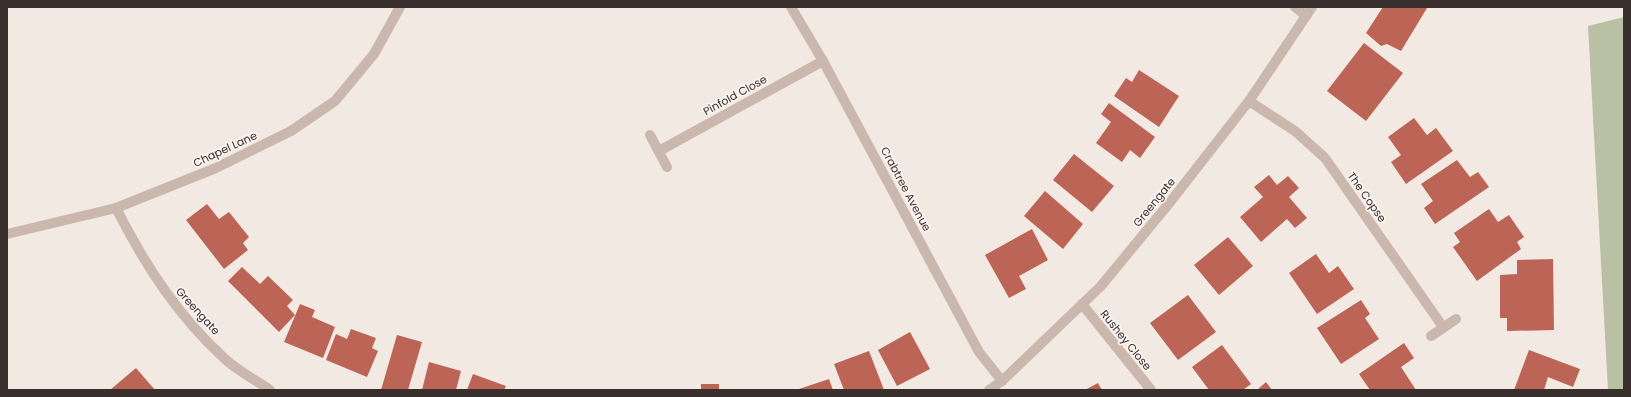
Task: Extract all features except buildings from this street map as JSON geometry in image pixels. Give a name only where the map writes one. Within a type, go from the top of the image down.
[{"type":"street","name":"Chapel Lane","points":[[7,234],[116,208],[223,165],[292,131],[335,101],[374,54],[400,7]]},
{"type":"street","name":"Crabtree Avenue","points":[[792,7],[823,61],[979,352],[1002,381]]},
{"type":"street","points":[[1295,7],[1306,16]]},
{"type":"street","name":"Greengate","points":[[989,390],[1002,381],[1101,286],[1161,213],[1248,101],[1312,7]]},
{"type":"street","name":"Pinfold Close","points":[[659,150],[823,61]]},
{"type":"street","name":"The Copse","points":[[1248,101],[1295,131],[1325,158],[1443,327]]},
{"type":"street","points":[[650,135],[667,166]]},
{"type":"street","name":"Greengate","points":[[116,208],[143,260],[172,303],[226,359],[270,390]]},
{"type":"street","name":"Rushey Close","points":[[1082,304],[1151,390]]},
{"type":"street","points":[[1431,336],[1456,319]]},
{"type":"green space","points":[[1624,17],[1624,390],[1608,390],[1588,26]]}]
